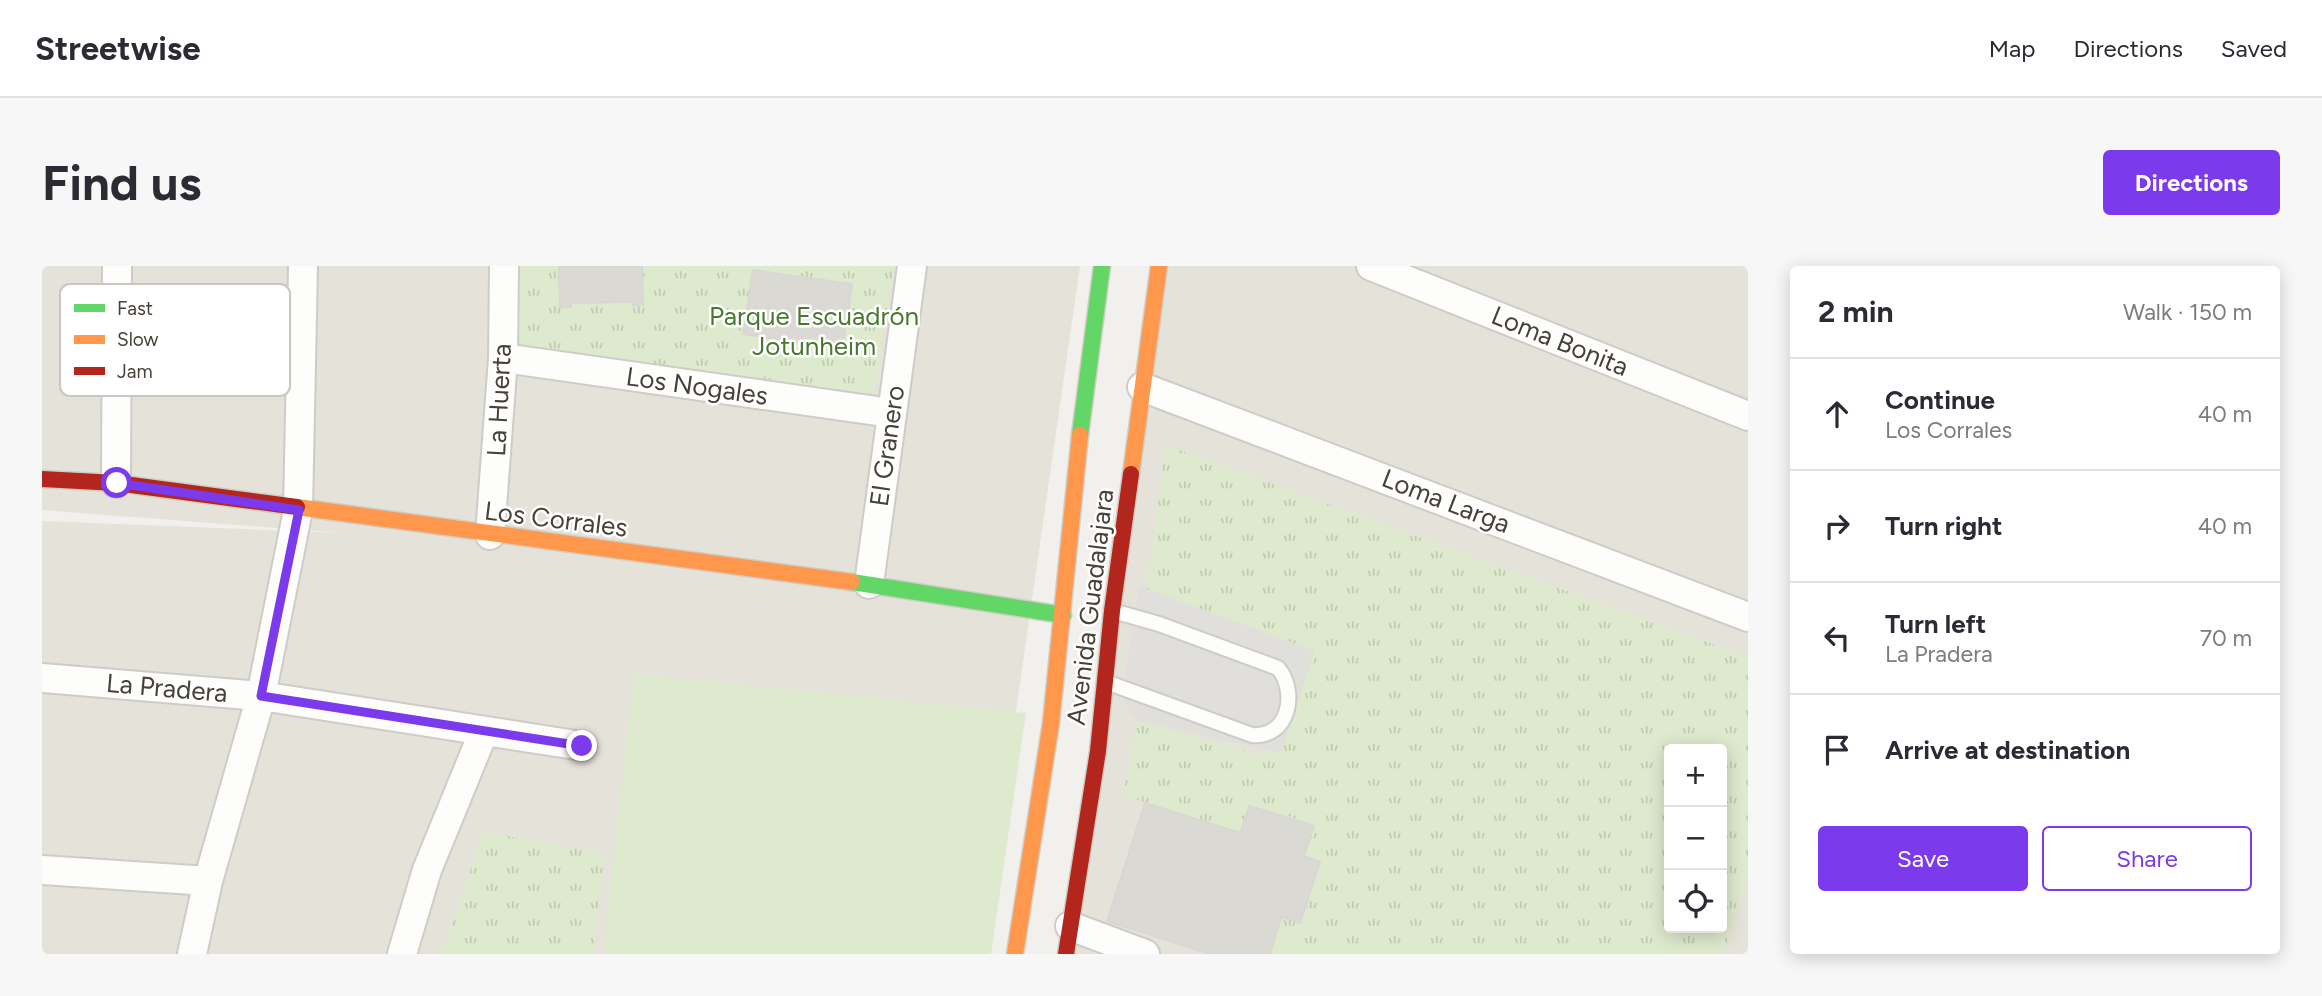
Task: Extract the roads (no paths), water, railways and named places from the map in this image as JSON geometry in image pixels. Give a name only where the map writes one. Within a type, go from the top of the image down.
[{"type":"main road","name":"Avenida Guadalajara","points":[[1015,954],[1051,723],[1087,368],[1102,266]]},
{"type":"main road","name":"Avenida Guadalajara","points":[[1066,954],[1098,751],[1112,611],[1159,266]]},
{"type":"main road","name":"Los Corrales","points":[[42,479],[117,483],[299,510],[869,584],[1063,615]]},
{"type":"street","points":[[117,266],[117,284]]},
{"type":"street","points":[[192,954],[208,881],[261,696],[299,510],[303,266]]},
{"type":"street","name":"La Huerta","points":[[490,535],[503,358],[504,266]]},
{"type":"street","name":"El Granero","points":[[869,584],[912,266]]},
{"type":"street","name":"Loma Bonita","points":[[1371,266],[1748,416]]},
{"type":"street","name":"Los Nogales","points":[[503,358],[891,413]]},
{"type":"street","name":"Loma Larga","points":[[1143,387],[1748,617]]},
{"type":"street","points":[[117,396],[117,483]]},
{"type":"street","name":"La Pradera","points":[[42,678],[261,696],[582,746]]},
{"type":"street","points":[[401,954],[428,870],[484,731]]},
{"type":"street","points":[[42,870],[208,881]]},
{"type":"street","points":[[1070,926],[1145,954]]},
{"type":"lane","points":[[1105,681],[1252,735],[1266,736],[1276,731],[1284,718],[1289,689],[1286,677],[1278,667],[1159,624],[1112,611]]},
{"type":"park label","name":"Parque Escuadrón Jotunheim","points":[[814,331]]}]
